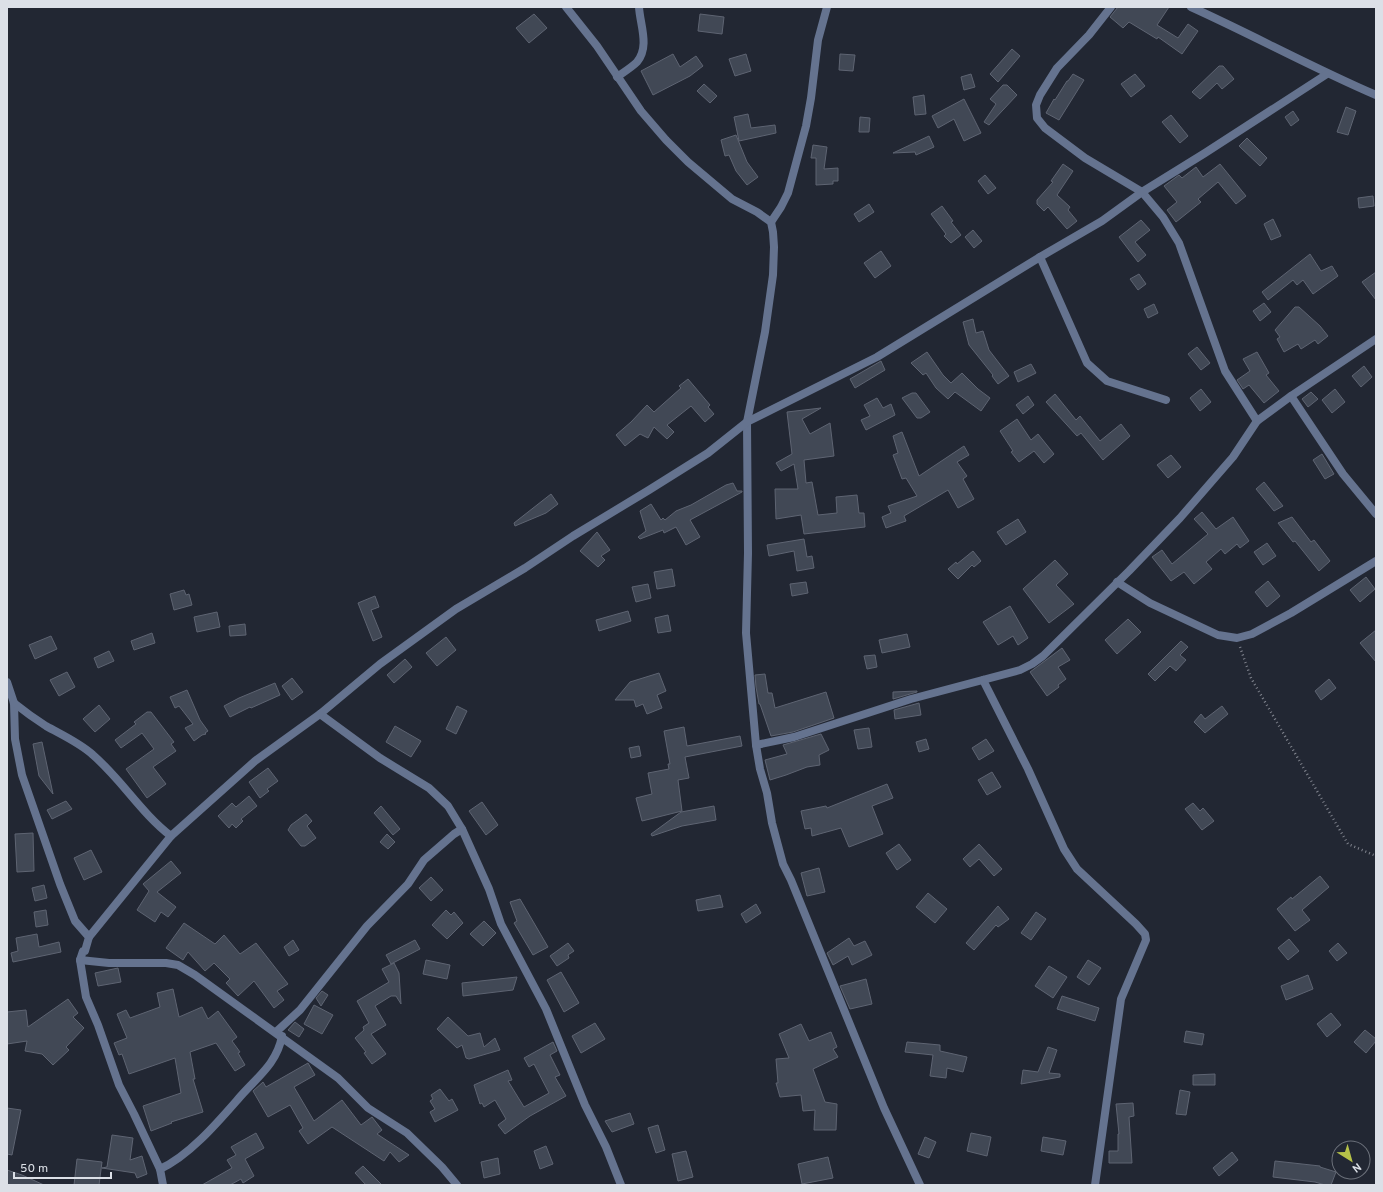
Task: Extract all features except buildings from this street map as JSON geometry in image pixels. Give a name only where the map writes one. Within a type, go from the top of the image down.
[{"type":"street","points":[[566,7],[597,46],[641,111],[666,140],[688,162],[732,199],[757,212],[770,222],[773,232],[774,247],[773,275],[765,332],[747,422],[748,553],[746,633],[756,745],[772,823],[783,864],[791,880],[884,1108],[920,1185]]},
{"type":"street","points":[[617,77],[637,62],[644,50],[644,39],[639,7]]},
{"type":"street","points":[[770,222],[781,207],[788,193],[806,126],[818,40],[827,7]]},
{"type":"street","points":[[1111,7],[1089,35],[1057,68],[1040,95],[1036,105],[1037,118],[1044,128],[1085,158],[1142,192],[1163,217],[1179,243],[1225,371],[1257,421]]},
{"type":"street","points":[[1191,7],[1230,24],[1327,74],[1376,96]]},
{"type":"street","points":[[163,1185],[160,1169],[119,1085],[98,1025],[86,997],[80,960],[83,951],[86,951],[89,937],[171,836],[256,762],[320,714],[380,664],[456,609],[708,453],[747,422],[878,358],[1040,257],[1102,221],[1142,192],[1327,74]]},
{"type":"street","points":[[1040,257],[1087,363],[1107,381],[1166,400]]},
{"type":"street","points":[[756,745],[794,737],[911,699],[1020,670],[1032,664],[1043,656],[1180,518],[1233,457],[1257,421],[1291,396],[1376,339]]},
{"type":"street","points":[[1291,396],[1343,474],[1376,514]]},
{"type":"street","points":[[1117,582],[1150,603],[1218,635],[1237,638],[1252,634],[1291,613],[1376,561]]},
{"type":"street","points":[[983,680],[1028,768],[1064,849],[1077,869],[1145,934],[1146,940],[1121,1000],[1095,1185]]},
{"type":"street","points":[[7,682],[14,703],[15,739],[22,775],[60,884],[76,921],[89,937]]},
{"type":"street","points":[[14,703],[45,725],[92,754],[117,779],[157,826],[171,836]]},
{"type":"street","points":[[320,714],[380,758],[429,788],[448,806],[462,829],[489,889],[501,924],[546,1009],[585,1105],[606,1147],[621,1185]]},
{"type":"street","points":[[160,1169],[170,1165],[191,1147],[224,1116],[240,1096],[262,1074],[276,1053],[280,1044],[279,1034],[367,926],[408,884],[424,860],[462,829]]},
{"type":"street","points":[[80,960],[109,963],[166,963],[178,965],[195,975],[279,1034],[338,1078],[368,1108],[407,1133],[442,1167],[457,1185]]},
{"type":"path","points":[[1237,638],[1251,678],[1348,844],[1376,856]]}]
